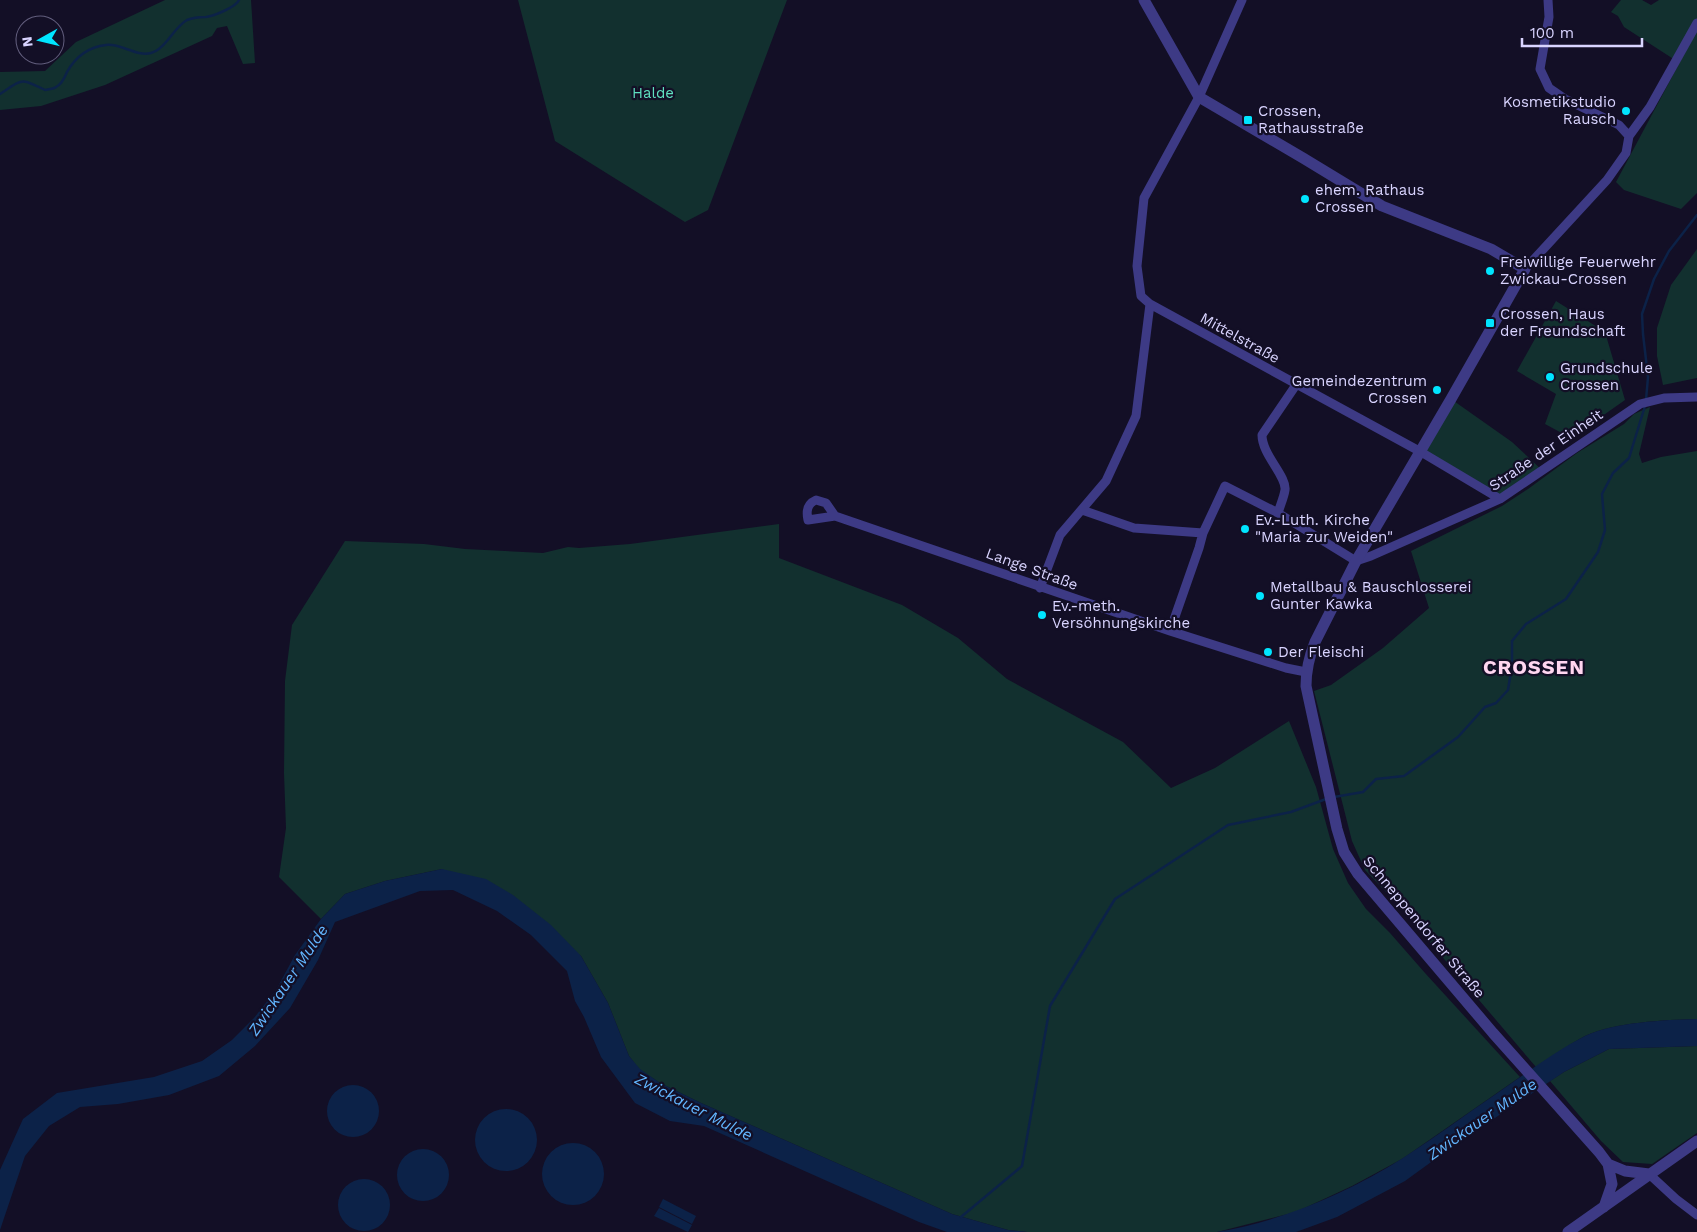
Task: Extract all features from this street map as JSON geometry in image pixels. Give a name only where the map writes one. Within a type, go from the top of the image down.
[{"type":"street","points":[[1144,0],[1198,97],[1382,206],[1491,249],[1525,269]]},
{"type":"street","points":[[1040,588],[1060,535],[1106,481],[1136,416],[1150,304],[1141,296],[1137,266],[1144,198],[1198,97],[1242,0]]},
{"type":"street","points":[[1548,0],[1549,17],[1540,69],[1549,88],[1565,99],[1618,125],[1629,136]]},
{"type":"street","name":"Schneppendorfer Straße","points":[[1608,1164],[1600,1152],[1494,1033],[1358,874],[1344,852],[1337,829],[1306,686],[1306,672],[1309,656],[1315,642],[1356,561],[1421,452],[1525,269],[1607,180],[1626,153],[1629,136],[1650,107],[1697,23]]},
{"type":"street","name":"Mittelstraße","points":[[1150,304],[1421,452],[1500,499]]},
{"type":"street","points":[[1278,513],[1285,487],[1262,444],[1262,435],[1296,385]]},
{"type":"street","name":"Straße der Einheit","points":[[1356,561],[1500,499],[1640,404],[1664,398],[1697,397]]},
{"type":"street","points":[[1170,631],[1203,533],[1225,486],[1278,513],[1356,561]]},
{"type":"street","points":[[1082,510],[1134,528],[1203,533]]},
{"type":"street","name":"Lange Straße","points":[[835,516],[980,565],[1040,588],[1286,668],[1306,672]]},
{"type":"street","points":[[1568,1232],[1697,1141]]},
{"type":"street","points":[[1608,1164],[1625,1171],[1649,1174],[1697,1215]]},
{"type":"street","points":[[1604,1207],[1612,1184],[1608,1164]]},
{"type":"green space","points":[[165,0],[251,0],[255,63],[243,64],[227,26],[217,28],[212,36],[105,85],[41,106],[0,110],[0,72],[45,71],[51,65],[65,65],[65,52],[76,42]]},
{"type":"green space","name":"Halde","points":[[518,0],[787,0],[708,210],[685,222],[555,141]]},
{"type":"green space","points":[[1621,0],[1642,0],[1651,5],[1659,0],[1697,0],[1697,19],[1675,60],[1624,27],[1618,16],[1611,12]]},
{"type":"green space","points":[[1697,30],[1697,193],[1681,209],[1624,190],[1616,182]]},
{"type":"green space","points":[[1697,249],[1697,378],[1663,385],[1657,356],[1657,328],[1671,285]]},
{"type":"green space","points":[[1556,301],[1605,332],[1625,400],[1571,438],[1545,424],[1556,394],[1517,371]]},
{"type":"green space","points":[[1451,399],[1512,442],[1543,471],[1500,499],[1421,452]]},
{"type":"green space","points":[[1650,407],[1639,454],[1642,463],[1661,457],[1697,451],[1697,1019],[1640,1023],[1597,1031],[1585,1036],[1536,1067],[1399,906],[1365,870],[1352,841],[1314,691],[1331,685],[1383,648],[1429,608],[1411,551],[1502,506],[1577,453],[1624,424],[1634,414]]},
{"type":"green space","points":[[779,524],[779,558],[902,605],[958,638],[1007,679],[1123,742],[1171,788],[1215,768],[1289,721],[1316,787],[1333,849],[1348,883],[1366,909],[1520,1077],[1402,1159],[1352,1186],[1296,1212],[1217,1232],[1027,1232],[1008,1230],[952,1214],[660,1083],[639,1069],[629,1056],[608,1003],[581,956],[442,869],[385,881],[345,894],[321,919],[279,877],[286,828],[284,773],[285,681],[292,625],[345,541],[424,544],[465,549],[543,553],[568,547],[579,548],[630,544]]},
{"type":"green space","points":[[1697,1046],[1697,1133],[1652,1164],[1623,1162],[1601,1141],[1550,1081],[1609,1049]]},
{"type":"water","name":"Zwickauer Mulde","points":[[442,869],[486,879],[513,895],[551,925],[581,956],[608,1003],[629,1056],[640,1069],[660,1083],[952,1214],[1008,1230],[1027,1232],[947,1232],[919,1222],[704,1126],[670,1121],[635,1103],[601,1057],[575,1001],[567,971],[531,935],[497,911],[453,890],[420,891],[335,922],[318,960],[290,1008],[255,1046],[219,1076],[169,1095],[118,1104],[80,1107],[49,1126],[25,1156],[0,1230],[0,1170],[23,1119],[57,1093],[154,1077],[202,1061],[232,1040],[254,1018],[276,990],[295,955],[321,919],[345,894],[385,881]]},
{"type":"water","name":"Zwickauer Mulde","points":[[1697,1019],[1697,1046],[1609,1049],[1564,1072],[1456,1144],[1405,1181],[1337,1217],[1296,1232],[1217,1232],[1266,1221],[1290,1213],[1360,1183],[1403,1158],[1562,1049],[1585,1036],[1597,1031],[1625,1025]]},
{"type":"water","points":[[353,1085],[363,1087],[371,1093],[377,1101],[379,1111],[377,1121],[371,1129],[363,1135],[353,1137],[343,1135],[335,1129],[329,1121],[327,1111],[329,1101],[335,1093],[343,1087]]},
{"type":"water","points":[[506,1109],[518,1112],[528,1118],[534,1128],[537,1140],[534,1152],[528,1162],[518,1168],[506,1171],[494,1168],[484,1162],[478,1152],[475,1140],[478,1128],[484,1118],[494,1112]]},
{"type":"water","points":[[573,1143],[585,1146],[595,1152],[601,1162],[604,1174],[601,1186],[595,1196],[585,1202],[573,1205],[561,1202],[551,1196],[545,1186],[542,1174],[545,1162],[551,1152],[561,1146]]},
{"type":"water","points":[[423,1149],[433,1151],[441,1157],[447,1165],[449,1175],[447,1185],[441,1193],[433,1199],[423,1201],[413,1199],[405,1193],[399,1185],[397,1175],[399,1165],[405,1157],[413,1151]]},
{"type":"water","points":[[364,1179],[374,1181],[382,1187],[388,1195],[390,1205],[388,1215],[382,1223],[374,1229],[364,1231],[354,1229],[346,1223],[340,1215],[338,1205],[340,1195],[346,1187],[354,1181]]},
{"type":"water","points":[[663,1199],[696,1216],[692,1224],[659,1207]]},
{"type":"water","points":[[659,1208],[692,1225],[688,1232],[654,1216]]},
{"type":"waterway","points":[[0,94],[13,85],[22,82],[31,83],[45,90],[55,88],[62,82],[71,66],[83,53],[100,46],[112,45],[140,53],[151,53],[166,43],[182,23],[194,18],[219,13],[239,0]]},
{"type":"waterway","points":[[1646,400],[1648,377],[1642,314],[1654,279],[1669,251],[1697,215]]},
{"type":"waterway","points":[[1334,797],[1363,792],[1376,779],[1404,776],[1458,737],[1485,707],[1496,703],[1508,690],[1512,665],[1512,641],[1526,624],[1566,599],[1598,552],[1605,530],[1602,494],[1613,473],[1629,458],[1645,406]]},
{"type":"waterway","points":[[961,1217],[1022,1166],[1050,1006],[1115,899],[1228,825],[1291,812],[1326,799]]},
{"type":"place","name":"Kosmetikstudio Rausch","points":[[1626,111]]},
{"type":"place","name":"Crossen, Rathausstraße","points":[[1248,120]]},
{"type":"place","name":"ehem. Rathaus Crossen","points":[[1305,199]]},
{"type":"place","name":"Freiwillige Feuerwehr Zwickau-Crossen","points":[[1490,271]]},
{"type":"place","name":"Crossen, Haus der Freundschaft","points":[[1490,323]]},
{"type":"place","name":"Grundschule Crossen","points":[[1550,377]]},
{"type":"place","name":"Gemeindezentrum Crossen","points":[[1437,390]]},
{"type":"place","name":"Ev.-Luth. Kirche \"Maria zur Weiden\"","points":[[1245,529]]},
{"type":"place","name":"Metallbau & Bauschlosserei Gunter Kawka","points":[[1260,596]]},
{"type":"place","name":"Ev.-meth. Versöhnungskirche","points":[[1042,615]]},
{"type":"place","name":"Der Fleischi","points":[[1268,652]]},
{"type":"district","name":"CROSSEN","points":[[1534,667]]}]
